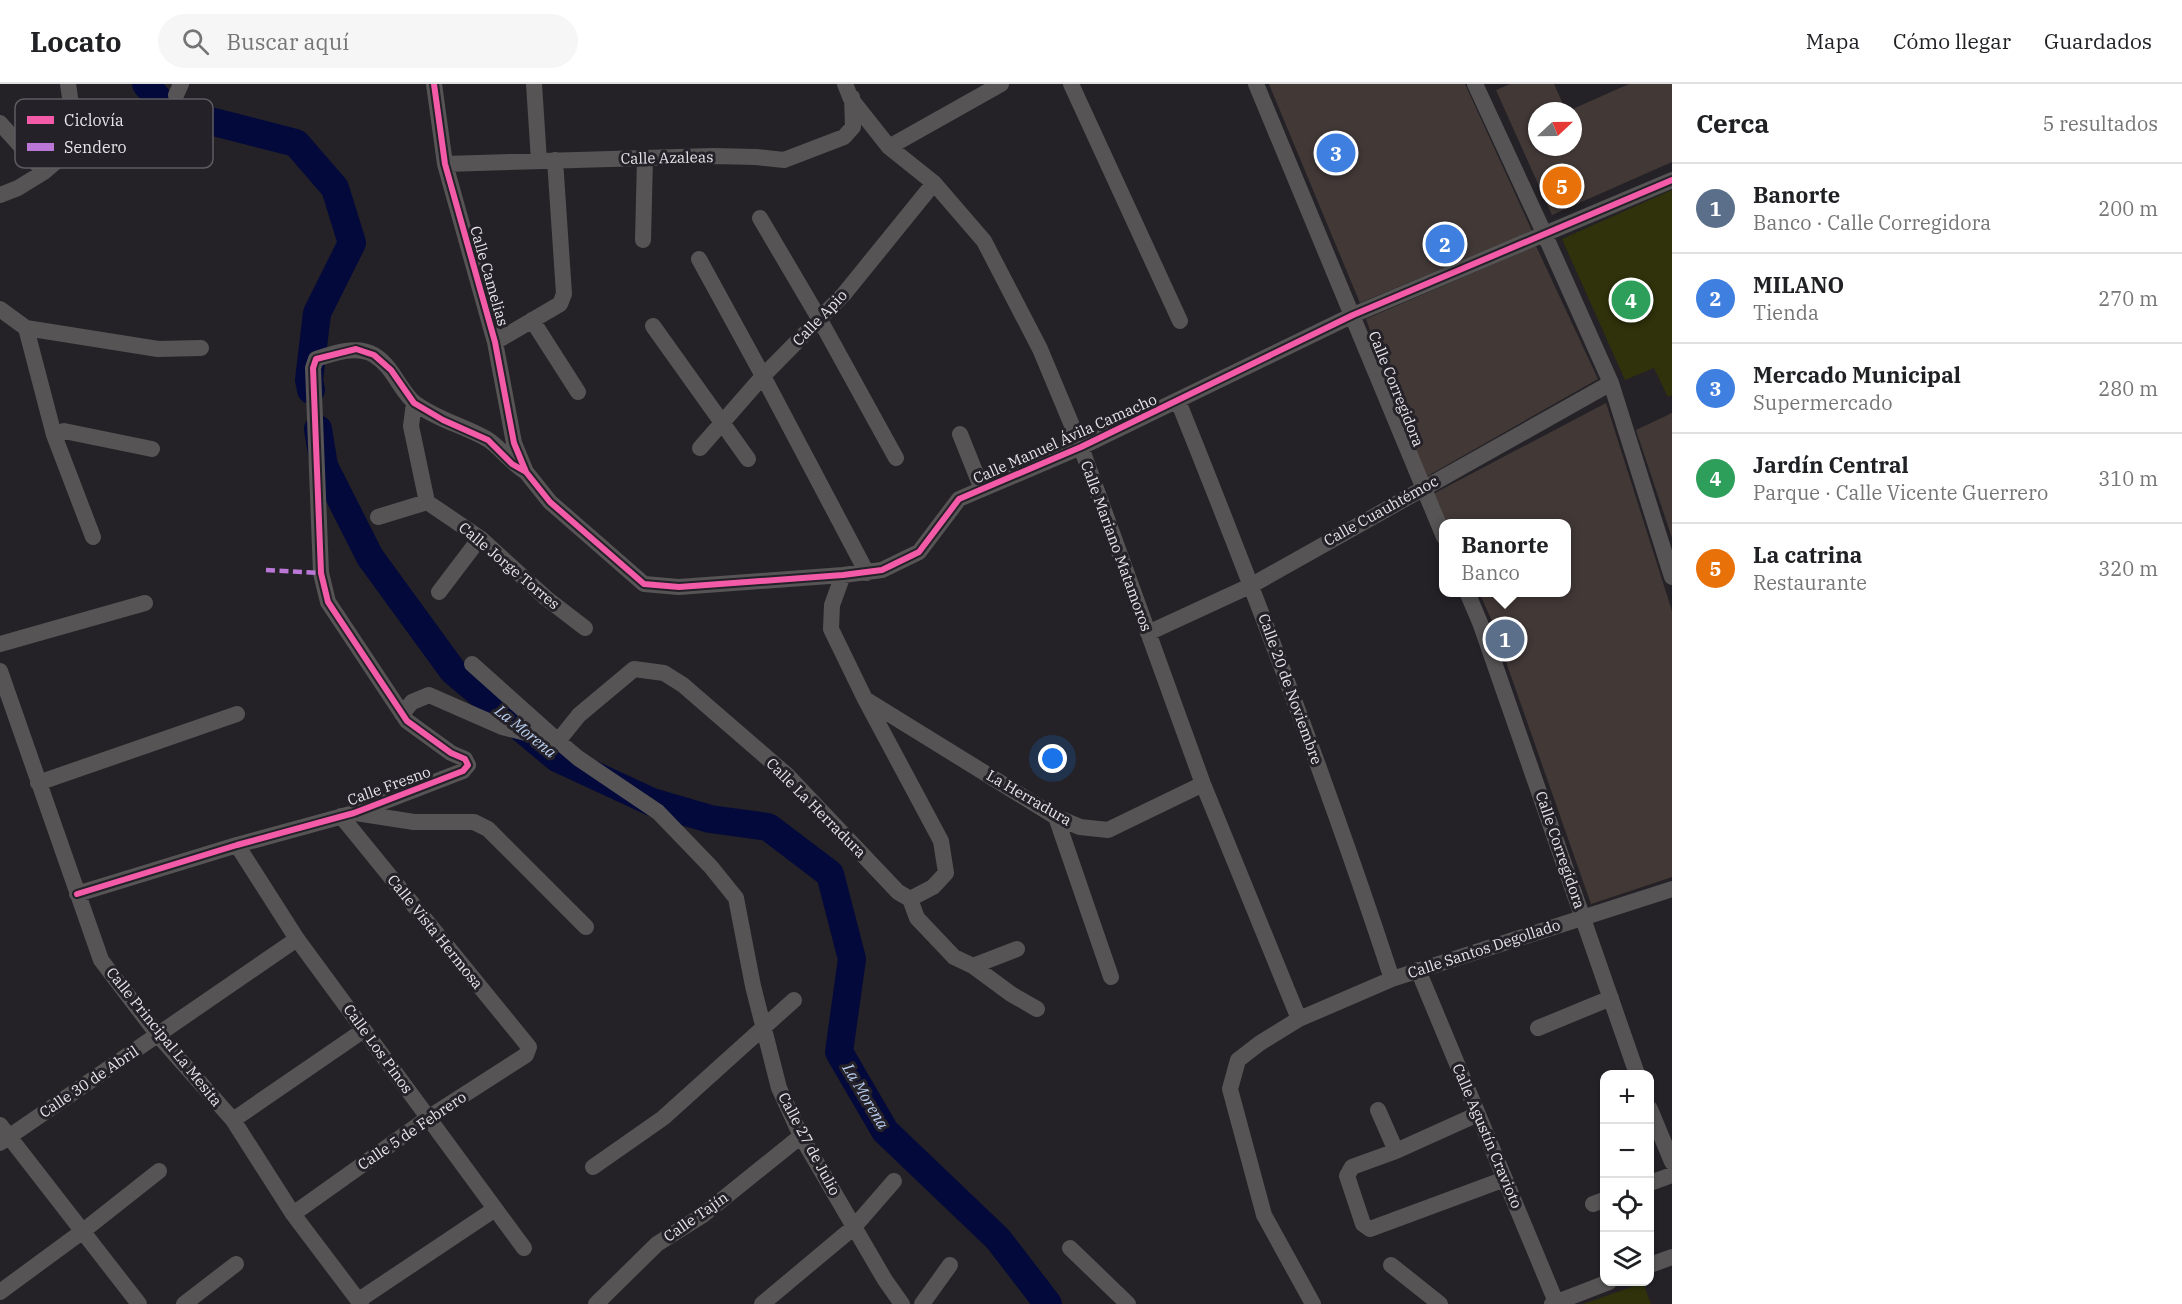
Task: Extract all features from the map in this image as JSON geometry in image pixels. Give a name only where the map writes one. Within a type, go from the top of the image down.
[{"type":"street","points":[[68,84],[70,99]]},
{"type":"street","name":"Calle Camelias","points":[[434,84],[445,164],[495,342],[514,443],[526,472]]},
{"type":"street","points":[[495,342],[560,303],[564,294],[547,161],[534,84]]},
{"type":"street","points":[[1071,84],[1180,321]]},
{"type":"street","name":"Calle Corregidora","points":[[1256,84],[1439,528]]},
{"type":"street","points":[[1475,84],[1611,383],[1672,577]]},
{"type":"street","points":[[889,147],[998,85]]},
{"type":"street","name":"Calle Azaleas","points":[[445,164],[713,156],[784,160],[844,137],[853,127],[850,89]]},
{"type":"street","name":"Calle Mariano Matamoros","points":[[850,89],[889,147],[934,183],[984,242],[1040,349],[1081,447],[1203,784],[1299,1019]]},
{"type":"street","points":[[0,123],[15,140]]},
{"type":"street","points":[[644,240],[645,158]]},
{"type":"street","points":[[40,168],[44,172]]},
{"type":"street","points":[[0,195],[18,188],[49,168]]},
{"type":"street","name":"Calle Manuel Ávila Camacho","points":[[526,472],[550,502],[645,584],[679,587],[882,570],[919,552],[960,499],[1081,447],[1353,315],[1672,180]]},
{"type":"street","name":"Calle Apio","points":[[700,448],[873,260],[934,183]]},
{"type":"street","points":[[760,218],[896,458]]},
{"type":"street","points":[[699,259],[764,376],[867,573]]},
{"type":"street","points":[[0,309],[26,328],[158,349],[201,348]]},
{"type":"street","points":[[532,320],[578,392]]},
{"type":"street","points":[[653,326],[748,459]]},
{"type":"street","points":[[26,328],[54,435],[93,537]]},
{"type":"street","name":"Calle Fresno","points":[[77,894],[347,814],[463,771],[468,765],[465,759],[451,753],[402,714],[328,602],[321,573],[313,368],[316,359],[356,350],[374,355],[391,370],[414,403]]},
{"type":"street","name":"Calle Cuauhtémoc","points":[[1148,633],[1252,585],[1611,383]]},
{"type":"street","name":"Calle 20 de Noviembre","points":[[1178,401],[1252,585],[1348,845],[1392,979]]},
{"type":"street","points":[[378,517],[427,502],[411,426],[414,403],[443,420],[488,440],[512,464],[526,472]]},
{"type":"street","points":[[54,435],[64,431],[152,449]]},
{"type":"street","points":[[960,434],[982,489]]},
{"type":"street","name":"Calle Jorge Torres","points":[[427,502],[480,538],[546,597],[585,628]]},
{"type":"street","points":[[439,592],[480,538]]},
{"type":"street","points":[[843,575],[832,605],[831,629],[865,699],[941,841],[946,873],[933,887],[910,899]]},
{"type":"street","name":"Calle Corregidora","points":[[1469,597],[1584,917],[1636,1070]]},
{"type":"street","points":[[0,644],[145,603]]},
{"type":"street","points":[[472,664],[558,741]]},
{"type":"street","name":"Calle La Herradura","points":[[558,741],[579,716],[634,669],[664,673],[682,685],[787,775],[898,892],[910,899],[918,918],[954,957],[973,966],[1011,994],[1037,1009]]},
{"type":"street","name":"Calle Principal La Mesita","points":[[0,671],[102,960],[158,1035],[233,1120],[293,1214],[360,1302]]},
{"type":"street","points":[[402,714],[412,702],[429,695],[502,727],[558,741]]},
{"type":"street","name":"La Herradura","points":[[865,699],[1056,817],[1080,828],[1108,830],[1203,784]]},
{"type":"street","points":[[38,783],[237,714]]},
{"type":"street","name":"Calle 27 de Julio","points":[[558,741],[578,758],[658,812],[711,867],[736,898],[753,986],[779,1088],[801,1136],[902,1304]]},
{"type":"street","points":[[347,814],[414,822],[474,822],[488,829],[586,927]]},
{"type":"street","name":"Calle Vista Hermosa","points":[[347,814],[529,1047]]},
{"type":"street","points":[[1056,817],[1111,977]]},
{"type":"street","name":"Calle Los Pinos","points":[[237,845],[297,939],[524,1248]]},
{"type":"street","name":"Calle Santos Degollado","points":[[1313,1304],[1264,1215],[1230,1089],[1238,1060],[1260,1043],[1299,1019],[1392,979],[1672,889]]},
{"type":"street","name":"Calle 30 de Abril","points":[[3,1135],[158,1035],[297,939]]},
{"type":"street","points":[[973,966],[1017,949]]},
{"type":"street","name":"Calle Agustín Cravioto","points":[[1418,970],[1554,1303]]},
{"type":"street","points":[[1538,1028],[1611,998]]},
{"type":"street","points":[[593,1167],[663,1118],[794,1000]]},
{"type":"street","points":[[233,1120],[364,1030]]},
{"type":"street","name":"Calle 5 de Febrero","points":[[293,1214],[428,1118],[526,1055],[529,1047]]},
{"type":"street","points":[[1378,1110],[1396,1151]]},
{"type":"street","points":[[1478,1114],[1396,1151],[1352,1167],[1347,1176],[1363,1224],[1370,1229],[1505,1179]]},
{"type":"street","points":[[1654,1119],[1672,1162]]},
{"type":"street","points":[[3,1135],[83,1231],[139,1304]]},
{"type":"street","name":"Calle Tajín","points":[[604,1301],[657,1244],[703,1215],[801,1136]]},
{"type":"street","points":[[0,1292],[159,1171]]},
{"type":"street","points":[[1654,1182],[1672,1175]]},
{"type":"street","points":[[762,1304],[854,1227],[894,1181]]},
{"type":"street","points":[[360,1302],[495,1209]]},
{"type":"street","points":[[1070,1248],[1128,1304]]},
{"type":"street","points":[[1654,1264],[1672,1257]]},
{"type":"street","points":[[184,1304],[236,1264]]},
{"type":"street","points":[[922,1304],[950,1265]]},
{"type":"street","points":[[1391,1265],[1440,1304]]},
{"type":"street","points":[[1554,1303],[1600,1285]]},
{"type":"green space","points":[[1672,190],[1672,395],[1668,397],[1654,368],[1625,380],[1562,239]]},
{"type":"green space","points":[[1634,1286],[1644,1286],[1651,1304],[1583,1304]]},
{"type":"building","points":[[1269,84],[1465,84],[1532,231],[1360,303]]},
{"type":"building","points":[[1510,84],[1554,84],[1562,102],[1528,102],[1528,156],[1582,156],[1582,105],[1629,84],[1672,84],[1672,162],[1552,215],[1496,90]]},
{"type":"building","points":[[1536,246],[1598,379],[1424,478],[1366,319]]},
{"type":"building","points":[[1606,403],[1672,611],[1672,877],[1591,904],[1481,597],[1571,597],[1571,519],[1445,519],[1433,494]]},
{"type":"building","points":[[1672,413],[1672,538],[1636,430]]},
{"type":"waterway","name":"La Morena","points":[[146,84],[158,99]]},
{"type":"waterway","name":"La Morena","points":[[213,122],[296,143],[335,188],[352,243],[317,313],[309,380],[311,390]]},
{"type":"waterway","name":"La Morena","points":[[318,429],[324,466],[370,557],[453,671],[557,758],[652,802],[710,819],[768,827],[830,874],[852,959],[839,1052],[885,1131],[998,1239],[1048,1304]]},
{"type":"marked path","points":[[266,570],[321,573]]},
{"type":"cycle path","points":[[434,84],[445,164],[495,342],[514,443],[526,472],[550,502],[644,584],[679,587],[882,570],[919,552],[959,499],[1081,447],[1353,315],[1672,180]]},
{"type":"cycle path","points":[[77,894],[237,845],[354,813],[463,771],[468,765],[465,759],[451,753],[407,721],[328,602],[321,573],[313,368],[316,359],[356,349],[374,355],[391,370],[414,403],[443,420],[488,440],[512,464],[526,472]]},
{"type":"place","name":"Mercado Municipal","points":[[1336,153]]},
{"type":"place","name":"La catrina","points":[[1562,186]]},
{"type":"place","name":"MILANO","points":[[1445,244]]},
{"type":"place","name":"Jardín Central","points":[[1631,300]]},
{"type":"place","name":"Banorte","points":[[1505,639]]}]
